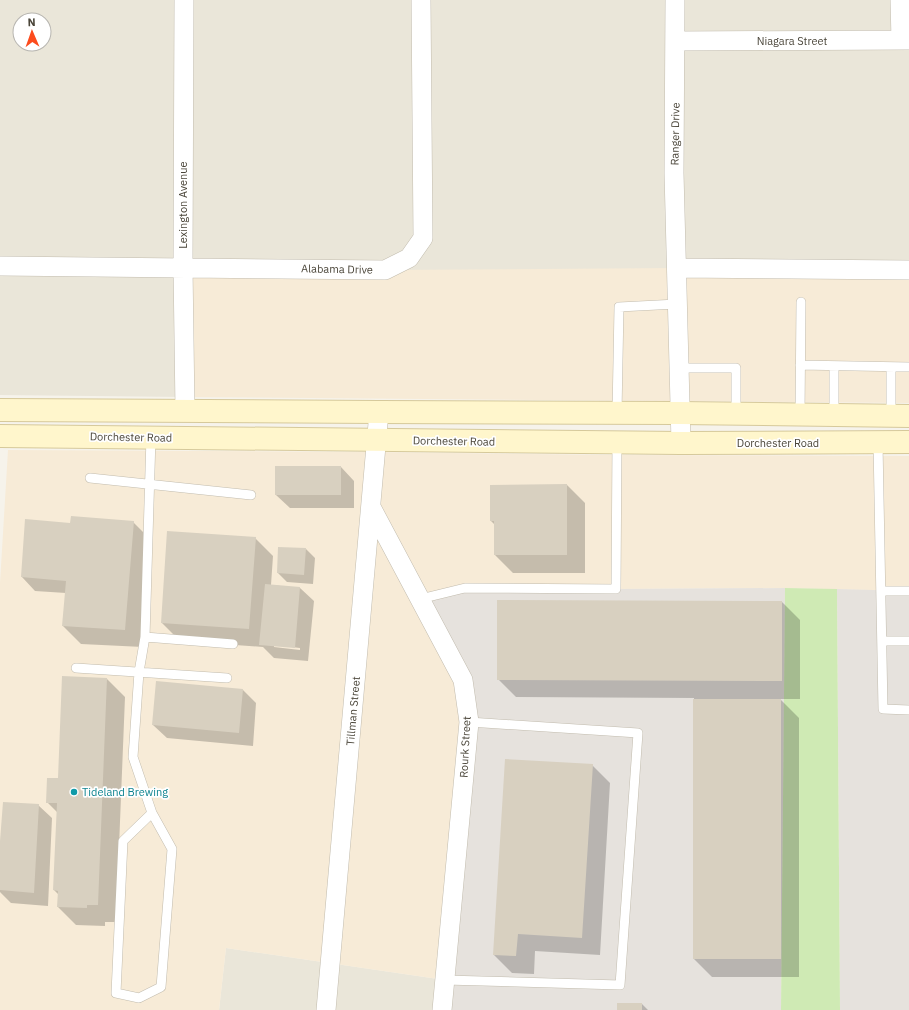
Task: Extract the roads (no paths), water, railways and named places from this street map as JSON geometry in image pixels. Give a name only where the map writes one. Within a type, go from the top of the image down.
[{"type":"main road","points":[[0,410],[679,413],[900,416]]},
{"type":"main road","name":"Dorchester Road","points":[[0,436],[681,443],[909,442]]},
{"type":"street","name":"Lexington Avenue","points":[[184,0],[183,267],[185,410]]},
{"type":"street","name":"Alabama Drive","points":[[0,266],[385,270],[409,258],[422,238],[421,0]]},
{"type":"street","name":"Ranger Drive","points":[[675,0],[676,41],[674,173],[679,413],[681,443]]},
{"type":"street","points":[[900,0],[905,40]]},
{"type":"street","name":"Niagara Street","points":[[676,41],[905,40]]},
{"type":"street","points":[[677,268],[909,270]]},
{"type":"street","name":"Tillman Street","points":[[326,1010],[376,440],[380,412]]},
{"type":"street","name":"Rourk Street","points":[[371,507],[462,680],[469,722],[442,1010]]},
{"type":"lane","points":[[800,415],[801,302]]},
{"type":"lane","points":[[617,413],[619,307],[677,304]]},
{"type":"lane","points":[[800,366],[909,367]]},
{"type":"lane","points":[[834,366],[834,415]]},
{"type":"lane","points":[[891,367],[900,416]]},
{"type":"lane","points":[[678,368],[736,368],[736,414]]},
{"type":"lane","points":[[151,437],[145,637],[139,672],[134,758],[152,814],[172,849],[161,987],[140,998],[116,993],[123,841],[152,814]]},
{"type":"lane","points":[[420,599],[465,588],[616,589],[617,442]]},
{"type":"lane","points":[[878,442],[883,710],[909,710]]},
{"type":"lane","points":[[90,478],[251,495]]},
{"type":"lane","points":[[881,591],[909,591]]},
{"type":"lane","points":[[145,637],[233,644]]},
{"type":"lane","points":[[882,641],[909,641]]},
{"type":"lane","points":[[76,668],[227,678]]},
{"type":"lane","points":[[445,980],[620,985],[638,733],[469,722]]},
{"type":"place","name":"Tideland Brewing","points":[[74,792]]}]
